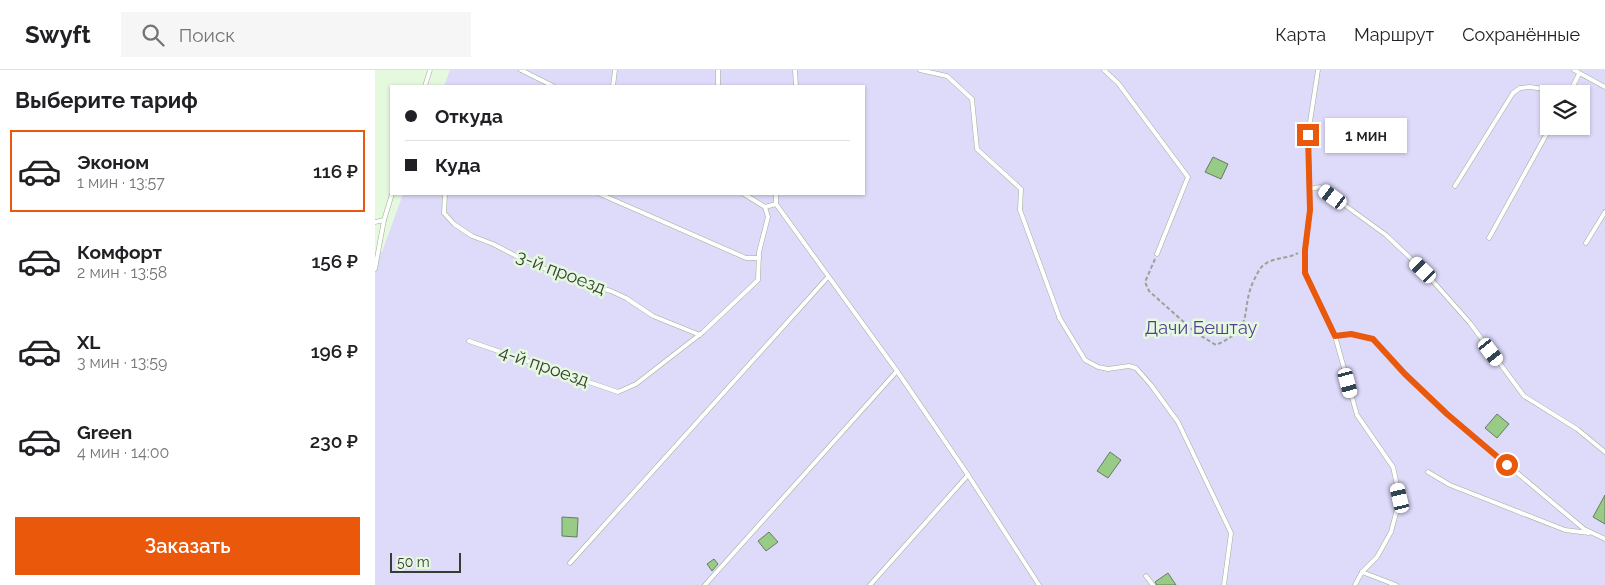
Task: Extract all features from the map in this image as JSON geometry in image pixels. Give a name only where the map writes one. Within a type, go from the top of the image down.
[{"type":"lane","points":[[425,85],[430,70]]},
{"type":"lane","points":[[521,70],[551,85]]},
{"type":"lane","points":[[613,85],[615,70]]},
{"type":"lane","points":[[718,70],[718,85]]},
{"type":"lane","points":[[795,70],[796,85]]},
{"type":"lane","points":[[920,70],[947,76],[972,100],[977,149],[1021,189],[1020,210],[1059,318],[1085,360],[1098,367],[1108,369],[1129,366],[1136,368],[1178,422],[1231,533],[1224,585]]},
{"type":"lane","points":[[1104,70],[1118,83],[1188,177],[1157,254]]},
{"type":"lane","points":[[1318,70],[1308,135],[1310,210],[1305,250],[1305,273],[1335,336],[1357,415],[1393,467],[1400,498],[1391,532],[1377,557],[1362,572],[1355,585]]},
{"type":"lane","points":[[1574,70],[1605,87]]},
{"type":"lane","points":[[1574,85],[1579,74]]},
{"type":"lane","points":[[1455,186],[1513,93],[1520,88],[1540,88]]},
{"type":"lane","points":[[1489,238],[1546,135]]},
{"type":"lane","points":[[1310,189],[1320,187],[1386,235],[1423,270],[1470,323],[1524,396],[1577,430],[1605,452]]},
{"type":"lane","points":[[375,269],[384,220],[392,195]]},
{"type":"lane","name":"3-й проезд","points":[[445,195],[444,213],[454,224],[472,236],[570,279],[611,291],[626,298],[653,316],[700,335]]},
{"type":"lane","points":[[602,195],[746,258],[759,258]]},
{"type":"lane","points":[[700,335],[758,280],[759,258],[768,217],[765,207],[746,195]]},
{"type":"lane","points":[[775,195],[775,204],[897,371],[968,475],[1036,584]]},
{"type":"lane","points":[[765,207],[775,204]]},
{"type":"lane","points":[[1586,243],[1605,212]]},
{"type":"lane","points":[[375,222],[384,220]]},
{"type":"lane","points":[[570,563],[828,276]]},
{"type":"lane","points":[[1335,336],[1351,334],[1373,339],[1405,374],[1447,414],[1583,529],[1605,539]]},
{"type":"lane","name":"4-й проезд","points":[[469,341],[618,392],[636,384],[700,335]]},
{"type":"lane","points":[[705,585],[897,371]]},
{"type":"lane","points":[[1428,472],[1451,485],[1565,530],[1594,534]]},
{"type":"lane","points":[[870,585],[968,475]]},
{"type":"lane","points":[[1362,572],[1396,585]]},
{"type":"lane","points":[[1146,576],[1153,585]]},
{"type":"path","points":[[1157,254],[1145,282],[1149,291],[1196,333],[1216,345],[1234,336],[1246,320],[1249,290],[1258,272],[1265,264],[1277,258],[1295,255],[1305,250]]},
{"type":"green space","name":"Дачи Бештау","points":[[450,70],[1605,70],[1605,585],[375,585],[375,254],[382,252],[403,195],[865,195],[865,85],[444,85]]},
{"type":"building","points":[[1213,157],[1228,164],[1221,179],[1205,172]]},
{"type":"building","points":[[1497,414],[1509,424],[1497,438],[1485,428]]},
{"type":"building","points":[[1110,452],[1121,460],[1108,478],[1097,471]]},
{"type":"building","points":[[1605,495],[1605,524],[1593,517]]},
{"type":"building","points":[[562,517],[578,518],[577,537],[562,536]]},
{"type":"building","points":[[769,532],[778,542],[766,551],[758,541]]},
{"type":"building","points":[[714,559],[718,564],[712,571],[707,564]]},
{"type":"building","points":[[1168,573],[1176,585],[1157,585],[1155,582]]},
{"type":"route","points":[[1308,135],[1310,210],[1305,250],[1305,273],[1335,336],[1351,334],[1373,339],[1405,374],[1447,414],[1507,465]]}]
